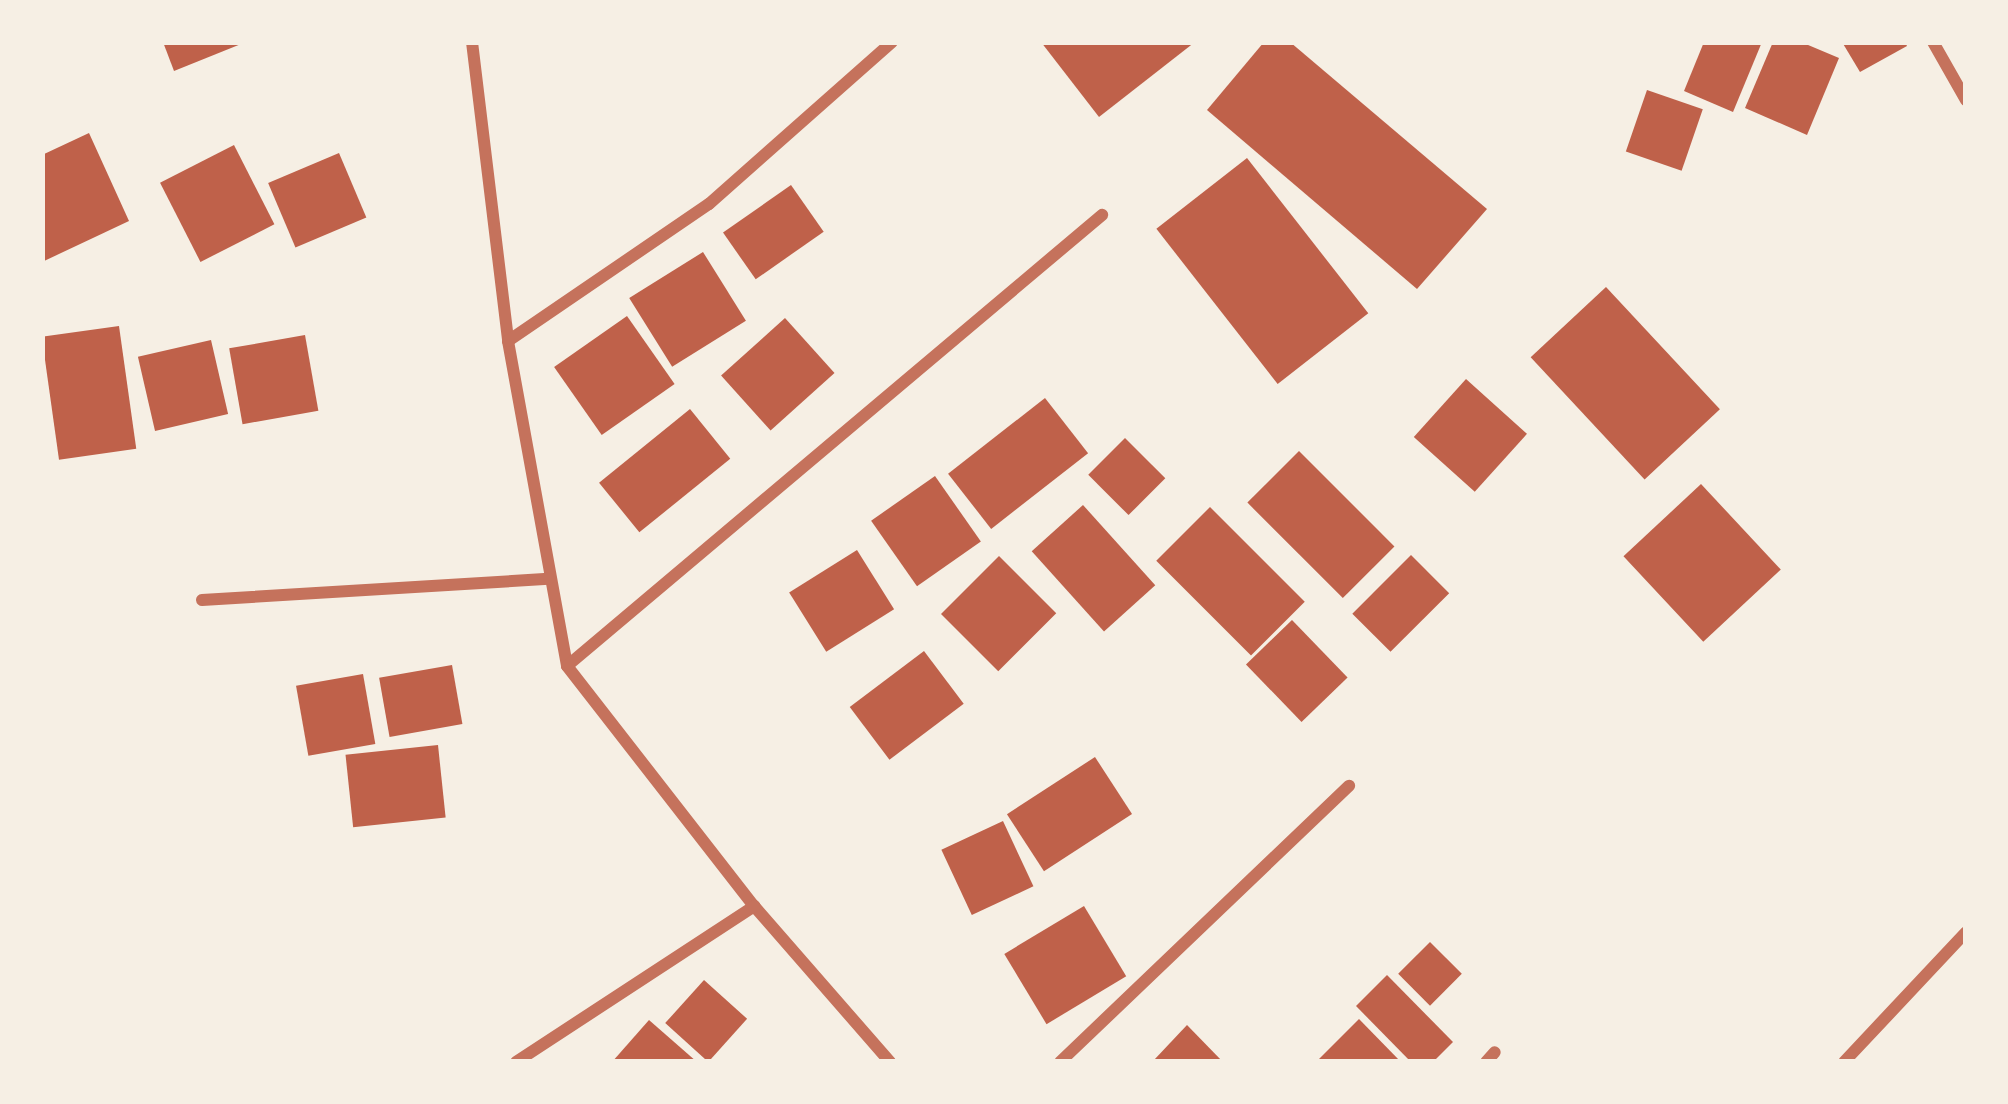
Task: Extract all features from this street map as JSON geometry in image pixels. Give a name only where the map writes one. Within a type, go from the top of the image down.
[{"type":"street","points":[[472,42],[508,341],[567,666],[754,906],[890,1062]]},
{"type":"street","points":[[508,341],[710,204],[892,42]]},
{"type":"street","points":[[1933,42],[1966,100]]},
{"type":"street","points":[[567,666],[1102,215]]},
{"type":"street","points":[[202,599],[548,579]]},
{"type":"street","points":[[1060,1062],[1349,786]]},
{"type":"street","points":[[516,1062],[754,906]]},
{"type":"street","points":[[1844,1062],[1966,932]]},
{"type":"building","points":[[163,42],[246,42],[174,71]]},
{"type":"building","points":[[1041,42],[1195,42],[1099,117]]},
{"type":"building","points":[[1264,42],[1290,42],[1487,209],[1417,289],[1207,110]]},
{"type":"building","points":[[1704,42],[1762,42],[1733,112],[1684,91]]},
{"type":"building","points":[[1773,42],[1801,42],[1839,58],[1807,135],[1745,108]]},
{"type":"building","points":[[1842,42],[1905,42],[1907,46],[1860,72]]},
{"type":"building","points":[[1647,90],[1703,109],[1682,171],[1626,151]]},
{"type":"building","points":[[89,133],[129,221],[42,262],[42,155]]},
{"type":"building","points":[[234,145],[274,224],[200,262],[160,183]]},
{"type":"building","points":[[339,153],[366,217],[295,248],[268,183]]},
{"type":"building","points":[[1247,158],[1368,313],[1278,384],[1156,229]]},
{"type":"building","points":[[791,185],[824,232],[756,279],[723,233]]},
{"type":"building","points":[[703,252],[746,321],[672,367],[629,298]]},
{"type":"building","points":[[1606,287],[1720,409],[1645,479],[1531,357]]},
{"type":"building","points":[[627,316],[675,384],[602,435],[554,367]]},
{"type":"building","points":[[785,318],[835,373],[771,431],[721,376]]},
{"type":"building","points":[[119,326],[136,449],[59,460],[42,337]]},
{"type":"building","points":[[305,335],[318,411],[243,424],[229,348]]},
{"type":"building","points":[[211,340],[228,414],[155,431],[138,357]]},
{"type":"building","points":[[1466,379],[1527,434],[1475,492],[1414,437]]},
{"type":"building","points":[[1045,398],[1088,453],[991,529],[948,474]]},
{"type":"building","points":[[690,409],[730,459],[639,532],[599,483]]},
{"type":"building","points":[[1125,438],[1165,478],[1129,515],[1088,475]]},
{"type":"building","points":[[1299,451],[1394,546],[1343,598],[1247,503]]},
{"type":"building","points":[[935,476],[981,542],[917,586],[871,521]]},
{"type":"building","points":[[1701,484],[1781,570],[1703,642],[1623,556]]},
{"type":"building","points":[[1083,505],[1155,585],[1104,631],[1032,551]]},
{"type":"building","points":[[1210,507],[1305,602],[1251,655],[1156,561]]},
{"type":"building","points":[[857,550],[894,609],[826,652],[789,592]]},
{"type":"building","points":[[1411,555],[1449,593],[1390,652],[1352,614]]},
{"type":"building","points":[[999,556],[1056,613],[998,671],[941,614]]},
{"type":"building","points":[[1292,620],[1348,678],[1302,722],[1246,664]]},
{"type":"building","points":[[924,651],[964,704],[889,760],[850,707]]},
{"type":"building","points":[[452,665],[462,724],[390,737],[379,678]]},
{"type":"building","points":[[363,674],[375,744],[308,756],[296,686]]},
{"type":"building","points":[[438,745],[446,818],[353,827],[346,755]]},
{"type":"building","points":[[1095,757],[1132,814],[1044,871],[1007,814]]},
{"type":"building","points":[[1003,821],[1033,886],[972,915],[941,850]]},
{"type":"building","points":[[1084,906],[1126,976],[1047,1024],[1004,954]]},
{"type":"building","points":[[1430,942],[1462,974],[1430,1006],[1398,974]]},
{"type":"building","points":[[1387,975],[1453,1042],[1433,1062],[1411,1062],[1356,1006]]},
{"type":"building","points":[[704,980],[747,1019],[708,1062],[665,1023]]},
{"type":"building","points":[[1359,1019],[1401,1062],[1316,1062]]},
{"type":"building","points":[[649,1020],[697,1062],[612,1062]]},
{"type":"building","points":[[1187,1025],[1223,1062],[1154,1060]]}]
